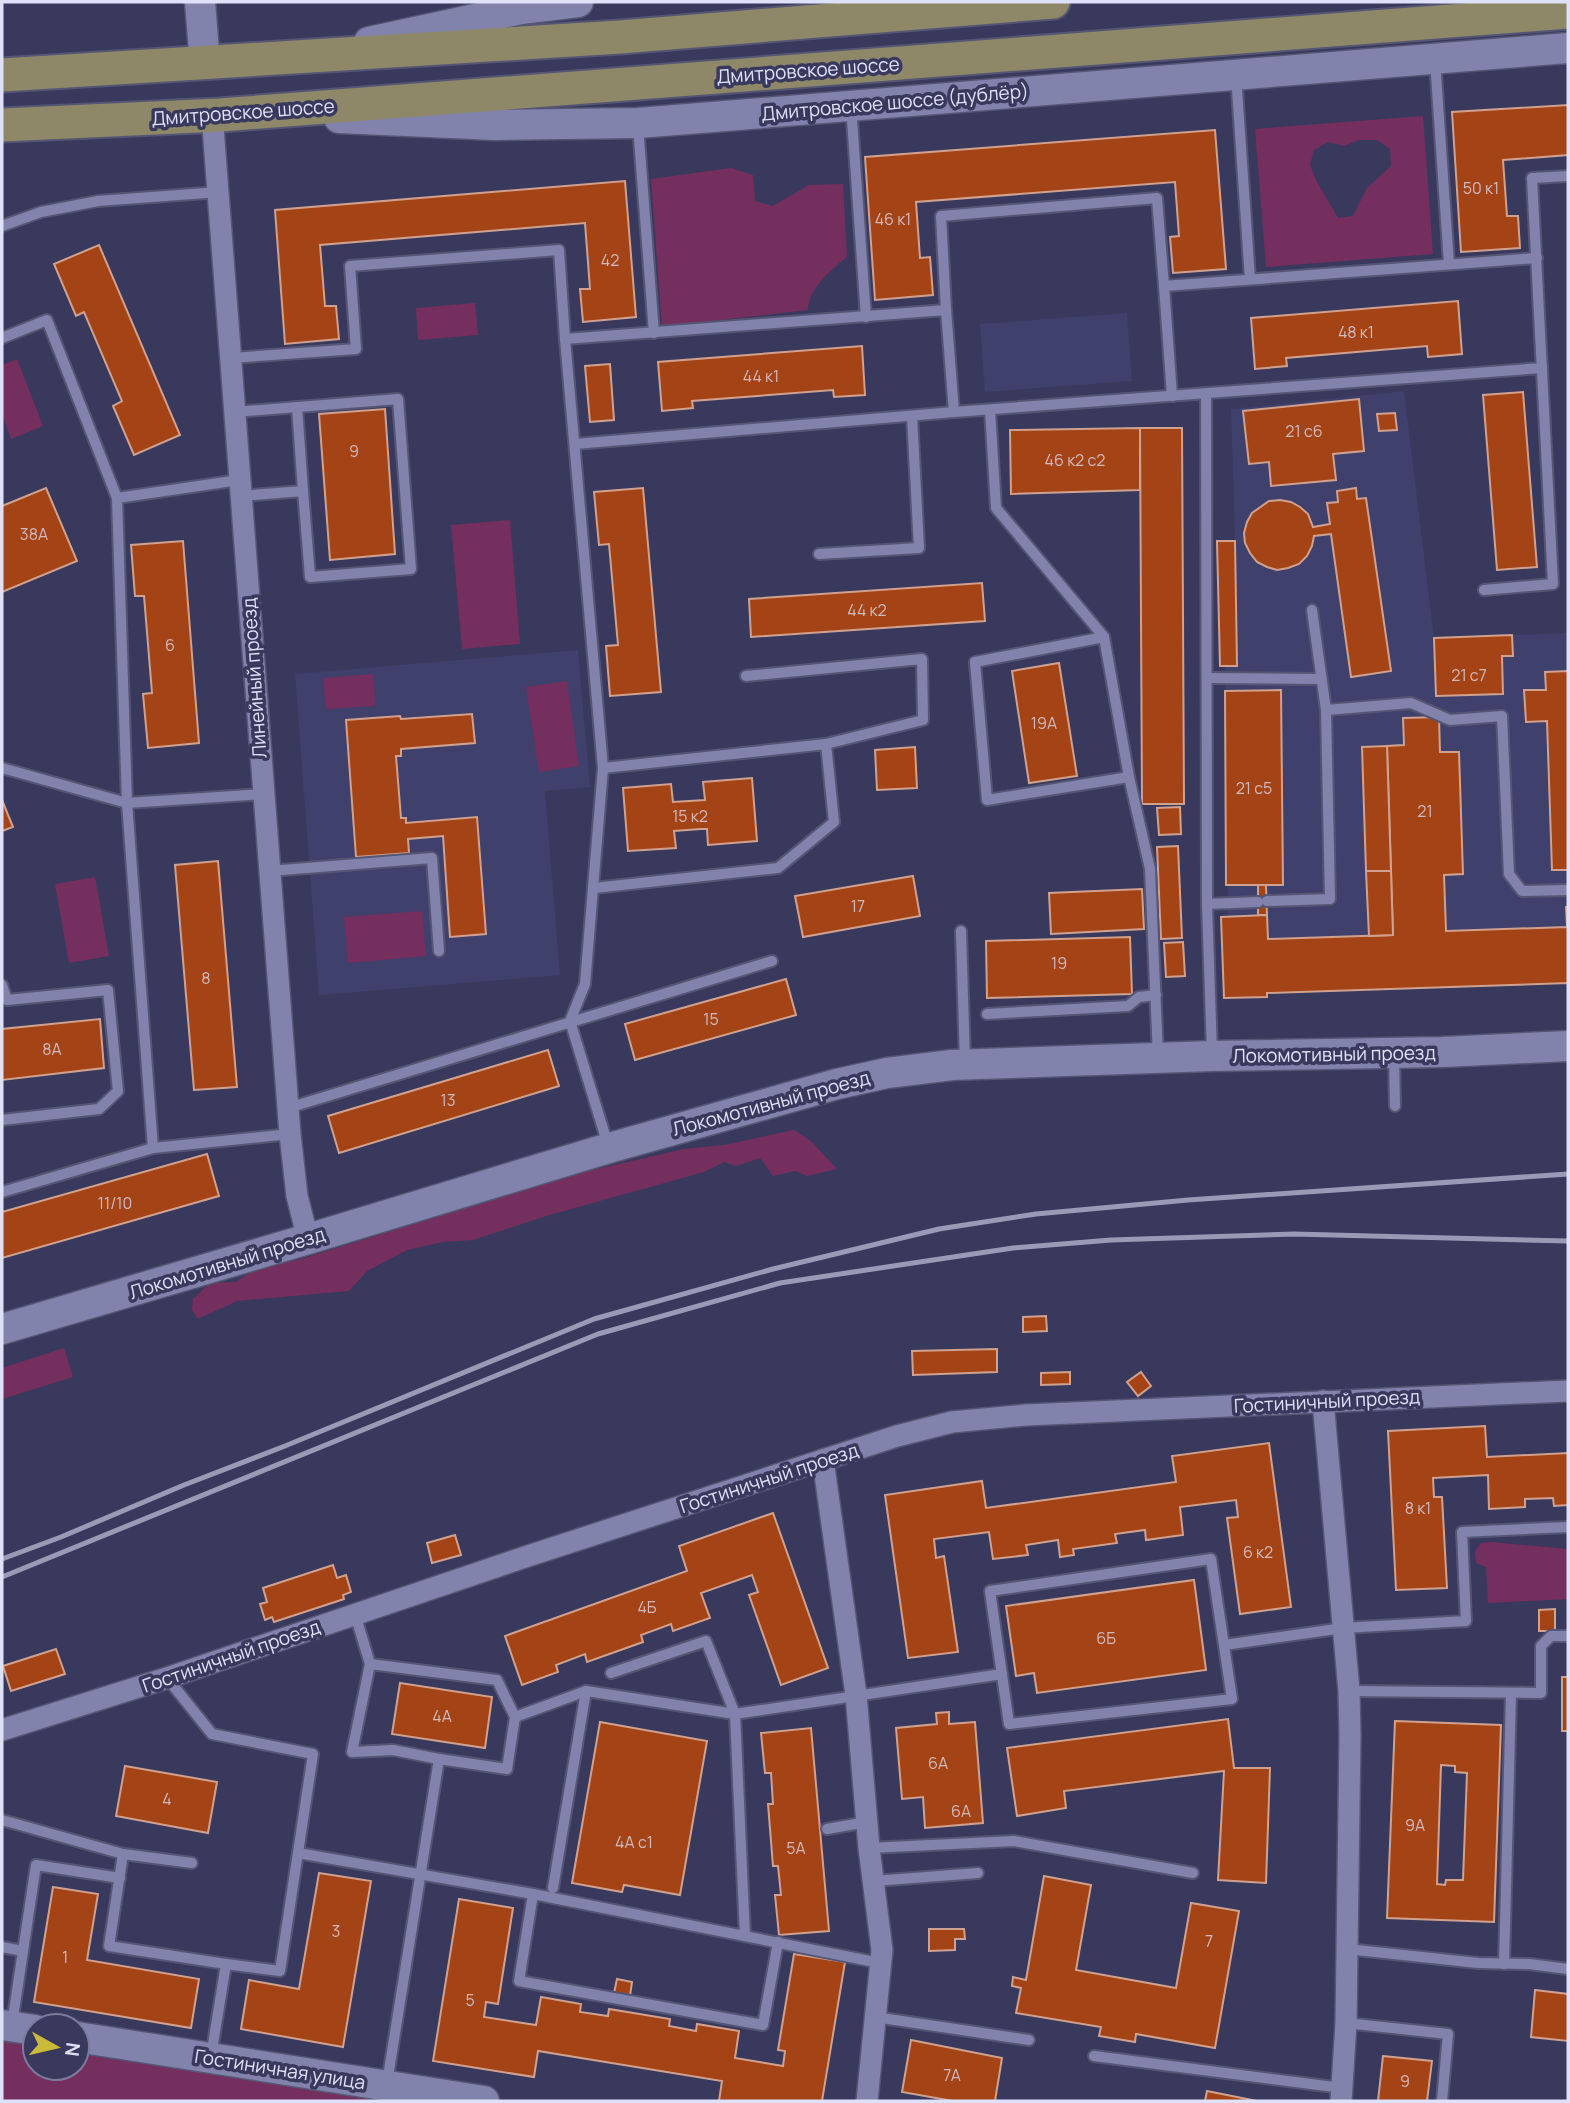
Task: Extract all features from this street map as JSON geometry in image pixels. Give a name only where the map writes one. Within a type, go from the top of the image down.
[{"type":"main road","points":[[2,75],[620,37],[1053,2]]},
{"type":"main road","name":"Дмитровское шоссе","points":[[2,125],[216,115],[1568,12]]},
{"type":"street","points":[[200,2],[205,64]]},
{"type":"street","points":[[306,55],[521,9],[578,2]]},
{"type":"street","name":"Дмитровское шоссе (дублёр)","points":[[216,115],[334,117],[495,125],[638,122],[1568,48]]},
{"type":"street","name":"Линейный проезд","points":[[216,115],[234,412],[290,1134],[297,1196],[308,1239]]},
{"type":"street","points":[[2,133],[48,123]]},
{"type":"street","name":"Локомотивный проезд","points":[[2,1329],[608,1148],[837,1084],[887,1073],[965,1065],[1568,1046]]},
{"type":"street","name":"Гостиничный проезд","points":[[2,1730],[915,1431],[952,1422],[979,1418],[1568,1391]]},
{"type":"street","points":[[1323,1401],[1349,1691],[1346,2023],[1342,2095]]},
{"type":"street","points":[[823,1461],[856,1695],[869,1848],[882,1950],[867,2101]]},
{"type":"street","name":"Гостиничная улица","points":[[91,2039],[484,2101]]},
{"type":"lane","points":[[1435,58],[1449,264]]},
{"type":"lane","points":[[1236,75],[1250,279]]},
{"type":"lane","points":[[850,106],[866,317]]},
{"type":"lane","points":[[638,122],[654,332]]},
{"type":"lane","points":[[1484,590],[1553,584],[1532,178],[1568,176]]},
{"type":"lane","points":[[2,226],[41,212],[98,201],[219,192]]},
{"type":"lane","points":[[954,412],[941,216],[1157,198],[1172,396]]},
{"type":"lane","points":[[231,358],[356,349],[350,266],[559,250],[603,768],[585,984],[570,1021],[608,1148]]},
{"type":"lane","points":[[1164,286],[1537,258]]},
{"type":"lane","points":[[565,340],[946,310]]},
{"type":"lane","points":[[2,338],[47,320],[117,498],[127,803],[153,1148]]},
{"type":"lane","points":[[575,444],[954,412],[1542,368]]},
{"type":"lane","points":[[1206,394],[1208,904],[1212,1056]]},
{"type":"lane","points":[[234,412],[297,407],[398,399],[411,569],[310,577],[297,407]]},
{"type":"lane","points":[[990,410],[996,508],[1104,637],[1129,777],[1150,869],[1158,1058]]},
{"type":"lane","points":[[819,554],[919,548],[912,416]]},
{"type":"lane","points":[[117,498],[240,488],[303,491]]},
{"type":"lane","points":[[1208,904],[1330,899],[1326,710],[1312,610]]},
{"type":"lane","points":[[1104,637],[975,662],[987,800],[1129,777]]},
{"type":"lane","points":[[603,768],[826,744],[923,720],[922,659],[746,676]]},
{"type":"lane","points":[[1208,678],[1321,679]]},
{"type":"lane","points":[[1326,710],[1411,703],[1450,720],[1503,716],[1509,874],[1522,891],[1568,890]]},
{"type":"lane","points":[[594,888],[778,868],[834,822],[826,744]]},
{"type":"lane","points":[[2,768],[127,803],[263,794]]},
{"type":"lane","points":[[269,871],[432,858],[439,951]]},
{"type":"lane","points":[[961,931],[965,1065]]},
{"type":"lane","points":[[288,1108],[772,961]]},
{"type":"lane","points":[[2,985],[7,1000],[108,990],[118,1091],[99,1109],[2,1120]]},
{"type":"lane","points":[[987,1014],[1128,1006],[1139,997],[1156,995]]},
{"type":"lane","points":[[1394,1052],[1395,1106]]},
{"type":"lane","points":[[2,1192],[153,1148],[290,1134]]},
{"type":"lane","points":[[1224,1645],[1343,1628],[1466,1621],[1462,1532],[1568,1527]]},
{"type":"lane","points":[[1211,1559],[1224,1645],[1232,1699],[1009,1724],[990,1591],[1211,1559]]},
{"type":"lane","points":[[355,1614],[370,1664],[352,1752],[393,1750],[508,1769],[515,1717],[497,1680],[370,1664]]},
{"type":"lane","points":[[1349,1691],[1541,1693],[1541,1646],[1551,1636],[1568,1636]]},
{"type":"lane","points":[[611,1673],[706,1640],[735,1714],[745,1936]]},
{"type":"lane","points":[[515,1717],[586,1691],[735,1714],[1002,1674]]},
{"type":"lane","points":[[123,1854],[109,1946],[280,1971],[313,1754],[212,1734],[167,1678]]},
{"type":"lane","points":[[553,1888],[586,1691]]},
{"type":"lane","points":[[1504,1964],[1511,1693]]},
{"type":"lane","points":[[386,2086],[439,1759]]},
{"type":"lane","points":[[2,1820],[123,1854],[192,1863]]},
{"type":"lane","points":[[827,1829],[867,1822]]},
{"type":"lane","points":[[869,1848],[1014,1841],[1193,1873]]},
{"type":"lane","points":[[298,1853],[533,1894],[880,1963]]},
{"type":"lane","points":[[16,2027],[23,1951],[36,1865],[120,1878]]},
{"type":"lane","points":[[874,1881],[978,1873]]},
{"type":"lane","points":[[533,1894],[519,1981],[763,2025],[778,1942]]},
{"type":"lane","points":[[2,1947],[23,1951]]},
{"type":"lane","points":[[1347,1949],[1478,1963],[1568,1969]]},
{"type":"lane","points":[[211,2059],[226,1964]]},
{"type":"lane","points":[[875,2017],[1029,2040]]},
{"type":"lane","points":[[1346,2023],[1448,2034],[1441,2101]]},
{"type":"lane","points":[[1094,2056],[1342,2095]]},
{"type":"shaded area","points":[[1423,116],[1433,254],[1266,267],[1255,129]],"holes":[[[1359,140],[1377,140],[1390,149],[1391,166],[1367,188],[1353,216],[1338,218],[1310,165],[1314,150],[1328,142],[1344,146]]]},
{"type":"shaded area","points":[[731,168],[753,175],[755,201],[773,206],[809,185],[843,184],[847,257],[816,287],[808,310],[662,327],[651,179]]},
{"type":"shaded area","points":[[475,303],[478,335],[418,340],[416,308]]},
{"type":"shaded area","points":[[1127,313],[1132,381],[985,392],[980,324]]},
{"type":"shaded area","points":[[17,359],[43,426],[11,439],[2,414],[2,365]]},
{"type":"shaded area","points":[[1404,391],[1434,638],[1568,633],[1568,985],[1267,993],[1267,997],[1224,998],[1221,917],[1228,916],[1225,666],[1220,666],[1217,541],[1235,541],[1231,409]]},
{"type":"shaded area","points":[[510,520],[520,644],[462,649],[451,525]]},
{"type":"shaded area","points":[[578,650],[590,787],[545,791],[560,975],[319,995],[295,674]]},
{"type":"shaded area","points":[[373,674],[375,706],[326,709],[323,678]]},
{"type":"shaded area","points":[[567,681],[579,766],[539,772],[526,687]]},
{"type":"shaded area","points":[[95,877],[109,956],[69,963],[55,884]]},
{"type":"shaded area","points":[[422,911],[426,956],[348,963],[344,917]]},
{"type":"shaded area","points":[[794,1130],[811,1141],[837,1169],[807,1176],[795,1171],[773,1176],[760,1158],[736,1166],[724,1162],[704,1172],[546,1216],[473,1240],[443,1242],[407,1250],[367,1271],[349,1291],[237,1301],[198,1319],[192,1310],[193,1299],[210,1283],[236,1282],[256,1268],[298,1260],[575,1174],[684,1149],[724,1145]]},
{"type":"shaded area","points":[[64,1348],[73,1377],[2,1399],[2,1368]]},
{"type":"shaded area","points":[[1481,1543],[1568,1549],[1568,1599],[1488,1603],[1486,1567],[1476,1563],[1475,1552]]},
{"type":"shaded area","points":[[2,2036],[21,2039],[21,2082],[91,2082],[91,2051],[395,2101],[2,2101]]},
{"type":"building","points":[[1568,105],[1568,155],[1503,160],[1507,216],[1518,216],[1520,248],[1461,252],[1452,112]]},
{"type":"building","points":[[1215,130],[1226,269],[1173,273],[1170,237],[1179,236],[1175,182],[916,202],[920,258],[930,257],[933,295],[875,300],[865,157]]},
{"type":"building","points":[[625,181],[636,317],[583,322],[580,289],[590,289],[585,223],[320,245],[325,306],[336,306],[339,339],[285,344],[275,210]]},
{"type":"building","points":[[99,245],[180,435],[134,455],[113,406],[122,401],[84,312],[76,316],[54,264]]},
{"type":"building","points":[[1458,301],[1462,354],[1428,357],[1427,346],[1286,358],[1287,366],[1255,369],[1251,318]]},
{"type":"building","points":[[862,346],[865,395],[834,397],[833,390],[692,401],[693,408],[662,411],[658,362]]},
{"type":"building","points":[[610,364],[614,420],[590,422],[585,366]]},
{"type":"building","points":[[1523,392],[1537,567],[1497,570],[1483,395]]},
{"type":"building","points":[[1359,399],[1364,451],[1333,454],[1336,480],[1271,486],[1269,462],[1249,464],[1243,411]]},
{"type":"building","points":[[385,409],[395,554],[330,560],[319,414]]},
{"type":"building","points":[[1395,413],[1397,430],[1379,431],[1377,414]]},
{"type":"building","points":[[1140,428],[1182,428],[1184,804],[1142,804]]},
{"type":"building","points":[[1140,428],[1140,490],[1011,494],[1010,430]]},
{"type":"building","points":[[46,488],[77,561],[2,592],[2,506]]},
{"type":"building","points":[[643,488],[661,692],[610,696],[606,646],[618,645],[609,544],[599,545],[594,492]]},
{"type":"building","points":[[1356,488],[1357,499],[1366,498],[1391,671],[1351,677],[1331,534],[1314,536],[1307,556],[1299,564],[1277,570],[1257,562],[1245,543],[1244,533],[1252,513],[1269,501],[1291,502],[1300,507],[1308,514],[1313,527],[1330,524],[1327,503],[1338,502],[1337,491]]},
{"type":"building","points":[[183,541],[199,743],[148,748],[143,694],[152,693],[144,596],[135,596],[131,545]]},
{"type":"building","points":[[1217,541],[1235,541],[1237,666],[1220,666]]},
{"type":"building","points":[[982,583],[985,621],[751,637],[749,599]]},
{"type":"building","points":[[1512,635],[1513,656],[1502,656],[1503,694],[1436,696],[1434,638]]},
{"type":"building","points":[[1059,663],[1077,776],[1029,783],[1012,671]]},
{"type":"building","points":[[1568,671],[1568,870],[1552,870],[1547,721],[1526,722],[1524,690],[1546,690],[1545,672]]},
{"type":"building","points":[[1281,690],[1283,885],[1226,885],[1225,691]]},
{"type":"building","points":[[472,714],[475,743],[401,749],[401,756],[396,756],[401,818],[406,818],[406,823],[477,817],[486,934],[450,937],[443,836],[408,839],[409,853],[356,857],[346,720]]},
{"type":"building","points":[[1439,717],[1440,752],[1459,752],[1463,874],[1444,875],[1446,931],[1567,927],[1568,907],[1568,983],[1267,993],[1267,997],[1224,998],[1221,917],[1267,915],[1268,939],[1393,935],[1387,746],[1404,745],[1403,718]]},
{"type":"building","points":[[1387,746],[1391,871],[1366,871],[1362,747]]},
{"type":"building","points":[[915,747],[917,788],[877,790],[875,750]]},
{"type":"building","points":[[752,778],[757,841],[708,845],[707,829],[674,831],[676,848],[628,851],[623,788],[671,784],[673,802],[705,800],[703,782]]},
{"type":"building","points":[[2,800],[13,827],[2,831]]},
{"type":"building","points":[[1180,807],[1181,834],[1159,835],[1157,808]]},
{"type":"building","points":[[1178,846],[1182,938],[1161,939],[1157,847]]},
{"type":"building","points":[[218,861],[237,1087],[194,1090],[175,865]]},
{"type":"building","points":[[1366,871],[1391,871],[1393,935],[1369,936]]},
{"type":"building","points":[[913,876],[920,916],[803,937],[795,896]]},
{"type":"building","points":[[1258,885],[1266,885],[1267,915],[1258,915]]},
{"type":"building","points":[[1142,889],[1144,929],[1051,934],[1049,893]]},
{"type":"building","points":[[1130,937],[1132,994],[987,998],[986,941]]},
{"type":"building","points":[[1183,942],[1185,976],[1166,977],[1164,943]]},
{"type":"building","points":[[786,979],[796,1015],[635,1060],[625,1024]]},
{"type":"building","points":[[100,1019],[104,1068],[2,1080],[2,1029]]},
{"type":"building","points":[[548,1050],[559,1086],[339,1153],[328,1116]]},
{"type":"building","points":[[207,1154],[219,1196],[2,1258],[2,1212]]},
{"type":"building","points":[[1046,1316],[1047,1331],[1023,1332],[1023,1317]]},
{"type":"building","points":[[997,1349],[997,1372],[913,1375],[912,1351]]},
{"type":"building","points":[[1070,1372],[1070,1384],[1041,1385],[1041,1373]]},
{"type":"building","points":[[1141,1372],[1151,1386],[1138,1396],[1127,1382]]},
{"type":"building","points":[[1485,1426],[1487,1457],[1568,1453],[1568,1505],[1554,1506],[1553,1498],[1525,1499],[1525,1507],[1489,1509],[1488,1475],[1433,1478],[1434,1497],[1442,1497],[1447,1588],[1396,1590],[1388,1431]]},
{"type":"building","points":[[1269,1443],[1291,1607],[1240,1614],[1227,1518],[1238,1517],[1236,1500],[1180,1507],[1183,1535],[1146,1540],[1145,1530],[1115,1534],[1117,1543],[1073,1549],[1074,1555],[1060,1557],[1058,1540],[1026,1545],[1028,1555],[993,1559],[989,1532],[934,1539],[936,1558],[944,1556],[958,1652],[908,1658],[885,1495],[982,1481],[986,1508],[1176,1482],[1172,1456]]},
{"type":"building","points":[[773,1513],[828,1668],[781,1685],[749,1595],[758,1592],[752,1575],[701,1593],[710,1618],[673,1631],[671,1624],[641,1635],[643,1642],[587,1662],[585,1654],[556,1665],[558,1672],[522,1685],[505,1636],[687,1571],[679,1546]]},
{"type":"building","points":[[455,1535],[461,1555],[432,1563],[427,1543]]},
{"type":"building","points":[[333,1565],[337,1578],[346,1575],[351,1592],[343,1595],[344,1599],[274,1622],[272,1617],[265,1620],[260,1604],[267,1602],[263,1588]]},
{"type":"building","points":[[1194,1580],[1206,1670],[1037,1693],[1034,1673],[1016,1676],[1006,1606]]},
{"type":"building","points":[[1555,1609],[1555,1631],[1539,1631],[1539,1610]]},
{"type":"building","points":[[56,1649],[65,1674],[11,1691],[3,1666]]},
{"type":"building","points":[[1562,1677],[1568,1677],[1568,1731],[1562,1731]]},
{"type":"building","points":[[400,1683],[492,1697],[485,1748],[392,1734]]},
{"type":"building","points":[[949,1712],[949,1724],[975,1722],[983,1823],[925,1828],[923,1797],[902,1799],[896,1728],[937,1724],[936,1713]]},
{"type":"building","points":[[1228,1719],[1234,1768],[1270,1768],[1266,1883],[1218,1880],[1224,1771],[1064,1791],[1066,1808],[1017,1816],[1007,1748]]},
{"type":"building","points":[[1395,1721],[1501,1725],[1494,1922],[1387,1918]],"holes":[[[1441,1765],[1455,1766],[1455,1772],[1467,1773],[1463,1880],[1446,1880],[1445,1885],[1437,1884]]]},
{"type":"building","points":[[600,1722],[707,1741],[680,1895],[624,1885],[622,1892],[572,1883]]},
{"type":"building","points":[[811,1728],[829,1931],[779,1935],[775,1895],[781,1895],[778,1866],[773,1866],[768,1804],[773,1804],[771,1773],[765,1773],[761,1733]]},
{"type":"building","points":[[125,1766],[217,1782],[208,1833],[116,1816]]},
{"type":"building","points":[[319,1873],[371,1881],[343,2047],[241,2029],[249,1980],[299,1989]]},
{"type":"building","points":[[1044,1876],[1091,1885],[1076,1970],[1176,1988],[1191,1903],[1239,1911],[1215,2048],[1136,2034],[1135,2042],[1099,2036],[1101,2027],[1016,2013],[1021,1988],[1012,1986],[1013,1977],[1026,1980]]},
{"type":"building","points":[[53,1887],[98,1894],[87,1960],[199,1979],[191,2028],[34,2002]]},
{"type":"building","points":[[459,1899],[513,1908],[498,2004],[486,2002],[484,2017],[536,2025],[541,1997],[581,2004],[580,2012],[608,2016],[609,2009],[670,2019],[669,2026],[696,2031],[697,2024],[739,2031],[735,2058],[783,2066],[785,2051],[778,2050],[794,1954],[845,1962],[822,2101],[719,2101],[722,2081],[538,2051],[534,2077],[433,2061]]},
{"type":"building","points":[[929,1929],[964,1929],[965,1939],[955,1939],[955,1950],[929,1951]]},
{"type":"building","points":[[617,1979],[632,1982],[630,1996],[614,1993]]},
{"type":"building","points":[[1535,1990],[1568,1994],[1568,2041],[1531,2037]]},
{"type":"building","points":[[911,2040],[1002,2058],[995,2101],[953,2101],[902,2092]]},
{"type":"building","points":[[1383,2056],[1432,2061],[1427,2101],[1378,2101]]},
{"type":"building","points":[[1207,2091],[1257,2101],[1205,2101]]},
{"type":"railway","points":[[2,1559],[594,1319],[773,1269],[939,1229],[1036,1214],[1188,1200],[1568,1174]]},
{"type":"railway","points":[[2,1577],[598,1334],[780,1283],[1013,1248],[1111,1240],[1294,1234],[1568,1241]]}]
